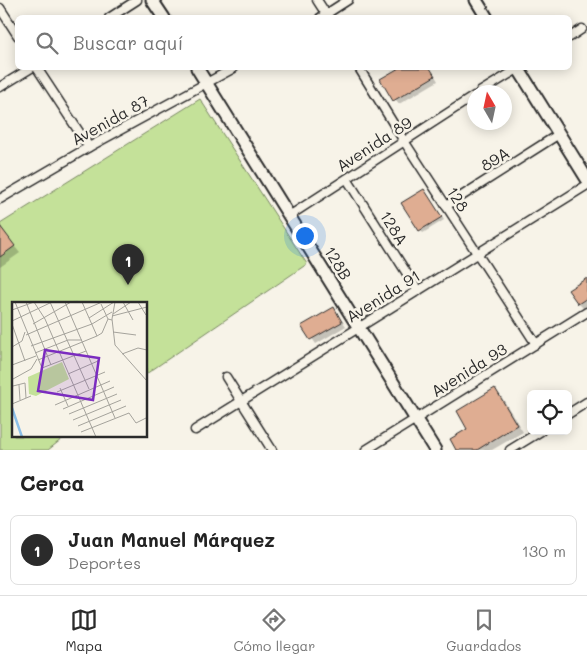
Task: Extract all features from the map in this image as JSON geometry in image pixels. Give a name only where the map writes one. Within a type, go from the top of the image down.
[{"type":"street","points":[[114,15],[137,0]]},
{"type":"street","points":[[152,0],[162,15]]},
{"type":"street","points":[[317,0],[324,15]]},
{"type":"street","points":[[326,15],[348,0]]},
{"type":"street","points":[[476,0],[485,15]]},
{"type":"street","points":[[0,8],[15,31]]},
{"type":"street","points":[[572,35],[582,29]]},
{"type":"street","points":[[0,87],[29,70]]},
{"type":"street","points":[[38,70],[90,146]]},
{"type":"street","name":"128B","points":[[198,70],[435,450]]},
{"type":"street","name":"Avenida 87","points":[[0,199],[90,146],[230,70]]},
{"type":"street","name":"128","points":[[360,70],[536,344]]},
{"type":"street","points":[[491,85],[515,70]]},
{"type":"street","points":[[519,70],[587,180]]},
{"type":"street","name":"Avenida 89","points":[[289,216],[467,100]]},
{"type":"street","name":"89A","points":[[446,206],[559,134]]},
{"type":"street","name":"128A","points":[[347,179],[418,291]]},
{"type":"street","name":"Avenida 91","points":[[195,430],[587,185]]},
{"type":"street","name":"Avenida 93","points":[[366,450],[587,312]]},
{"type":"street","points":[[226,376],[272,450]]},
{"type":"street","points":[[572,411],[587,402]]},
{"type":"street","points":[[510,450],[534,435]]},
{"type":"green space","points":[[200,99],[307,264],[148,373],[148,302],[12,302],[12,438],[63,438],[48,450],[0,450],[0,224]]},
{"type":"building","points":[[396,70],[431,70],[435,76],[393,101],[380,79]]},
{"type":"building","points":[[424,189],[442,217],[419,231],[401,203]]},
{"type":"building","points":[[0,226],[15,246],[0,257]]},
{"type":"building","points":[[587,278],[587,298],[578,304],[568,290]]},
{"type":"building","points":[[334,307],[342,322],[310,340],[301,326]]},
{"type":"building","points":[[495,388],[517,425],[477,450],[456,450],[450,439],[467,429],[457,411]]},
{"type":"place","name":"Juan Manuel Márquez","points":[[128,285]]}]
